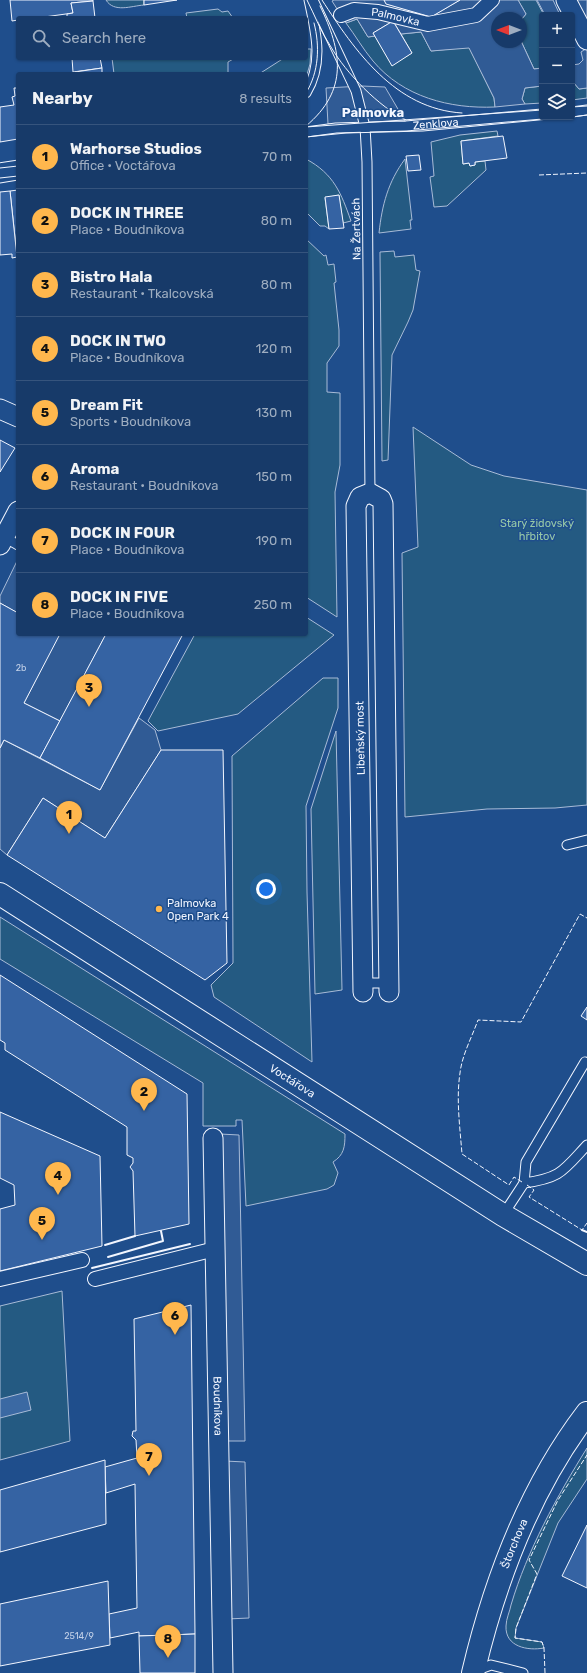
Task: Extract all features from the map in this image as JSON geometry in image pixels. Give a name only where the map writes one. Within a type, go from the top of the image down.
[{"type":"main road","name":"Voctářova","points":[[0,894],[503,1215],[587,1264]]},
{"type":"main road","name":"Štorchova","points":[[469,1673],[510,1550],[545,1478],[587,1413]]},
{"type":"street","name":"Palmovka","points":[[341,15],[354,10],[378,12],[428,24],[476,15],[492,0]]},
{"type":"street","points":[[566,0],[587,40]]},
{"type":"street","points":[[0,173],[16,170]]},
{"type":"street","points":[[0,408],[16,416]]},
{"type":"street","points":[[370,493],[381,499],[383,504],[389,988]]},
{"type":"street","name":"Libeňský most","points":[[363,987],[356,506],[360,497],[370,493]]},
{"type":"street","points":[[7,543],[16,517]]},
{"type":"street","name":"Boudníkova","points":[[213,1138],[223,1673]]},
{"type":"street","points":[[95,1279],[215,1249]]},
{"type":"street","points":[[0,1279],[82,1260]]},
{"type":"lane","points":[[308,89],[313,79],[318,54],[316,29],[309,0]]},
{"type":"lane","name":"Na Žertvách","points":[[313,0],[356,91],[365,127],[367,162],[370,493]]},
{"type":"lane","points":[[575,112],[587,110]]},
{"type":"lane","name":"Zenklova","points":[[308,132],[365,127],[406,126],[539,114]]},
{"type":"lane","points":[[568,845],[587,840]]},
{"type":"lane","points":[[363,987],[389,988]]},
{"type":"lane","points":[[503,1215],[524,1183],[526,1162],[585,1062],[587,1063]]},
{"type":"lane","points":[[524,1183],[555,1177],[566,1168],[587,1145]]},
{"type":"lane","points":[[469,1673],[491,1665],[523,1673]]},
{"type":"green space","points":[[106,0],[144,0],[144,5],[118,8],[109,4]]},
{"type":"green space","points":[[518,0],[536,0],[542,12],[539,12],[539,68],[534,69],[524,48],[527,48],[527,12],[525,12]]},
{"type":"green space","points":[[218,9],[222,12],[228,11],[232,16],[187,16],[186,13]]},
{"type":"green space","points":[[357,19],[368,37],[375,36],[392,65],[412,53],[401,34],[421,32],[431,51],[469,47],[494,98],[495,107],[461,106],[445,103],[413,92],[398,84],[373,61],[346,23]]},
{"type":"green space","points":[[308,49],[311,49],[308,72],[262,72],[281,60],[308,60]]},
{"type":"green space","points":[[112,60],[232,60],[228,62],[228,72],[114,72]]},
{"type":"green space","points":[[575,84],[579,89],[587,88],[587,98],[575,100]]},
{"type":"green space","points":[[539,86],[539,103],[525,104],[522,99],[525,88]]},
{"type":"green space","points":[[497,131],[498,136],[461,141],[463,164],[469,163],[470,166],[475,165],[475,162],[485,161],[486,170],[447,206],[434,207],[430,177],[434,176],[431,142],[460,135]]},
{"type":"green space","points":[[405,159],[412,220],[410,220],[411,229],[379,233],[384,203],[390,185]]},
{"type":"green space","points":[[308,160],[323,171],[335,185],[344,202],[351,221],[343,223],[339,195],[325,198],[329,229],[325,226],[320,226],[308,214]]},
{"type":"green space","points":[[308,241],[324,256],[326,255],[328,265],[334,264],[336,282],[334,283],[339,330],[339,346],[327,363],[327,392],[340,393],[340,465],[335,492],[337,617],[308,598]]},
{"type":"green space","points":[[394,251],[395,257],[414,255],[416,270],[420,271],[413,310],[392,355],[388,460],[382,461],[380,252]]},
{"type":"green space","name":"Starý židovský hřbitov","points":[[413,427],[471,465],[504,476],[587,490],[587,805],[555,808],[487,809],[405,817],[402,553],[418,547]]},
{"type":"green space","points":[[308,618],[334,635],[238,714],[158,731],[148,721],[194,636],[308,636]]},
{"type":"green space","points":[[323,678],[338,678],[338,708],[306,806],[312,1062],[214,997],[211,985],[233,963],[232,756]]},
{"type":"green space","points":[[336,731],[342,990],[315,994],[311,809]]},
{"type":"green space","points":[[0,917],[345,1134],[345,1143],[342,1153],[333,1162],[338,1173],[334,1185],[327,1189],[246,1206],[242,1120],[236,1120],[236,1126],[203,1126],[203,1083],[0,959]]},
{"type":"green space","points":[[62,1291],[70,1441],[0,1460],[0,1306]]},
{"type":"green space","points":[[587,1448],[587,1479],[558,1523],[516,1628],[515,1638],[542,1642],[544,1648],[525,1648],[513,1643],[509,1639],[507,1633],[507,1618],[511,1605],[525,1564],[534,1544],[565,1485]]},
{"type":"shaded area","points":[[384,0],[387,4],[431,17],[460,0],[518,0],[525,12],[491,12],[491,48],[524,48],[534,69],[539,68],[539,86],[525,88],[522,99],[525,104],[495,107],[494,98],[469,48],[431,51],[421,32],[401,34],[393,21],[373,33],[375,36],[368,37],[357,19],[346,23],[332,1]]},
{"type":"shaded area","points":[[537,0],[553,0],[559,12],[543,12]]},
{"type":"shaded area","points":[[573,0],[587,0],[587,28]]},
{"type":"shaded area","points":[[587,48],[587,88],[579,89],[575,84],[575,65],[579,64],[583,60],[581,52]]},
{"type":"shaded area","points":[[362,86],[385,87],[405,121],[328,124],[326,88]]},
{"type":"shaded area","points":[[16,563],[16,612],[0,603],[0,596]]},
{"type":"shaded area","points":[[58,636],[105,636],[60,721],[24,703]]},
{"type":"shaded area","points":[[139,718],[155,730],[161,750],[105,838],[43,798],[7,855],[0,849],[0,748],[4,740],[100,790]]},
{"type":"shaded area","points":[[220,1134],[239,1135],[245,1441],[227,1441]]},
{"type":"shaded area","points":[[27,1392],[31,1410],[0,1418],[0,1399]]},
{"type":"shaded area","points":[[225,1461],[245,1462],[249,1618],[227,1619]]},
{"type":"building","points":[[10,0],[93,0],[71,3],[73,13],[51,16],[16,16],[16,20],[12,21]]},
{"type":"building","points":[[144,0],[177,0],[144,5]]},
{"type":"building","points":[[384,0],[460,0],[431,17],[386,4]]},
{"type":"building","points":[[93,1],[95,16],[67,16],[67,14],[73,13],[71,3]]},
{"type":"building","points":[[393,21],[412,53],[392,66],[373,33]]},
{"type":"building","points":[[72,60],[100,60],[102,68],[73,72]]},
{"type":"building","points":[[102,68],[102,72],[75,72]]},
{"type":"building","points":[[14,88],[16,88],[16,139],[0,142],[0,107],[14,105],[12,97],[15,96]]},
{"type":"building","points":[[503,136],[507,158],[475,162],[475,165],[470,166],[469,163],[463,164],[461,141]]},
{"type":"building","points":[[419,155],[421,170],[408,171],[406,156]]},
{"type":"building","points":[[16,190],[16,246],[10,191]]},
{"type":"building","points":[[10,191],[16,257],[12,258],[12,254],[0,255],[0,192]]},
{"type":"building","points":[[339,195],[344,228],[329,229],[325,197]]},
{"type":"building","points":[[0,440],[15,448],[0,472]]},
{"type":"building","points":[[0,603],[16,612],[16,636],[59,636],[24,703],[60,721],[40,758],[4,740],[0,748]]},
{"type":"building","points":[[105,636],[182,636],[100,790],[40,758]]},
{"type":"building","name":"Palmovka Open Park 4","points":[[161,750],[223,750],[227,963],[205,980],[7,855],[43,798],[105,838]]},
{"type":"building","points":[[0,975],[187,1094],[189,1224],[135,1236],[133,1171],[130,1167],[133,1163],[133,1158],[127,1155],[127,1127],[5,1050],[5,1043],[0,1040]]},
{"type":"building","points":[[587,1007],[587,1020],[581,1016]]},
{"type":"building","points":[[0,1112],[100,1156],[102,1246],[0,1271],[0,1209],[15,1205],[14,1185],[0,1178]]},
{"type":"building","points":[[191,1305],[195,1634],[139,1636],[139,1632],[110,1638],[109,1614],[137,1608],[135,1484],[106,1493],[105,1467],[137,1458],[136,1440],[132,1436],[133,1431],[136,1431],[134,1319]]},
{"type":"building","points":[[105,1460],[106,1524],[0,1552],[0,1490]]},
{"type":"building","points":[[587,1525],[587,1588],[562,1576]]},
{"type":"building","points":[[108,1581],[110,1645],[0,1666],[0,1604]]},
{"type":"building","points":[[195,1634],[195,1673],[140,1673],[139,1636]]},
{"type":"tram line","points":[[307,0],[324,36],[345,68],[374,98],[406,120]]},
{"type":"tram line","points":[[322,0],[348,39],[363,57],[379,74],[397,89],[416,101],[438,109],[462,113]]},
{"type":"tram line","points":[[308,124],[320,112],[329,98],[335,84],[337,69],[337,54],[333,39],[320,6]]},
{"type":"tram line","points":[[308,89],[314,76],[318,50],[314,23]]},
{"type":"tram line","points":[[575,107],[587,106]]},
{"type":"tram line","points":[[308,127],[539,110]]},
{"type":"tram line","points":[[575,117],[587,115]]},
{"type":"tram line","points":[[308,137],[346,133],[423,131],[539,120]]},
{"type":"tram line","points":[[0,168],[16,166]]},
{"type":"tram line","points":[[0,178],[16,176]]},
{"type":"fence","points":[[539,175],[587,173]]},
{"type":"fence","points":[[522,1182],[514,1177],[509,1185],[462,1154],[458,1103],[461,1066],[478,1020],[521,1022],[580,914],[587,918]]},
{"type":"fence","points":[[527,1185],[534,1190],[529,1197],[582,1230],[587,1223]]},
{"type":"fence","points":[[545,1673],[544,1648],[542,1642],[515,1638],[516,1628],[537,1574],[529,1560],[558,1500],[587,1455]]},
{"type":"wall","points":[[582,1230],[587,1232]]},
{"type":"wall","points":[[108,1257],[163,1241],[161,1231]]},
{"type":"wall","points":[[105,1245],[135,1236]]},
{"type":"wall","points":[[92,1268],[190,1244]]},
{"type":"place","name":"Bistro Hala","points":[[89,707]]},
{"type":"place","name":"Warhorse Studios","points":[[69,834]]},
{"type":"place","name":"Palmovka Open Park 4","points":[[159,909]]},
{"type":"place","name":"DOCK IN THREE","points":[[144,1111]]},
{"type":"place","name":"DOCK IN TWO","points":[[58,1195]]},
{"type":"place","name":"Dream Fit","points":[[42,1240]]},
{"type":"place","name":"Aroma","points":[[175,1335]]},
{"type":"place","name":"DOCK IN FOUR","points":[[149,1476]]},
{"type":"place","name":"DOCK IN FIVE","points":[[168,1658]]},
{"type":"district","name":"Palmovka","points":[[373,112]]}]
